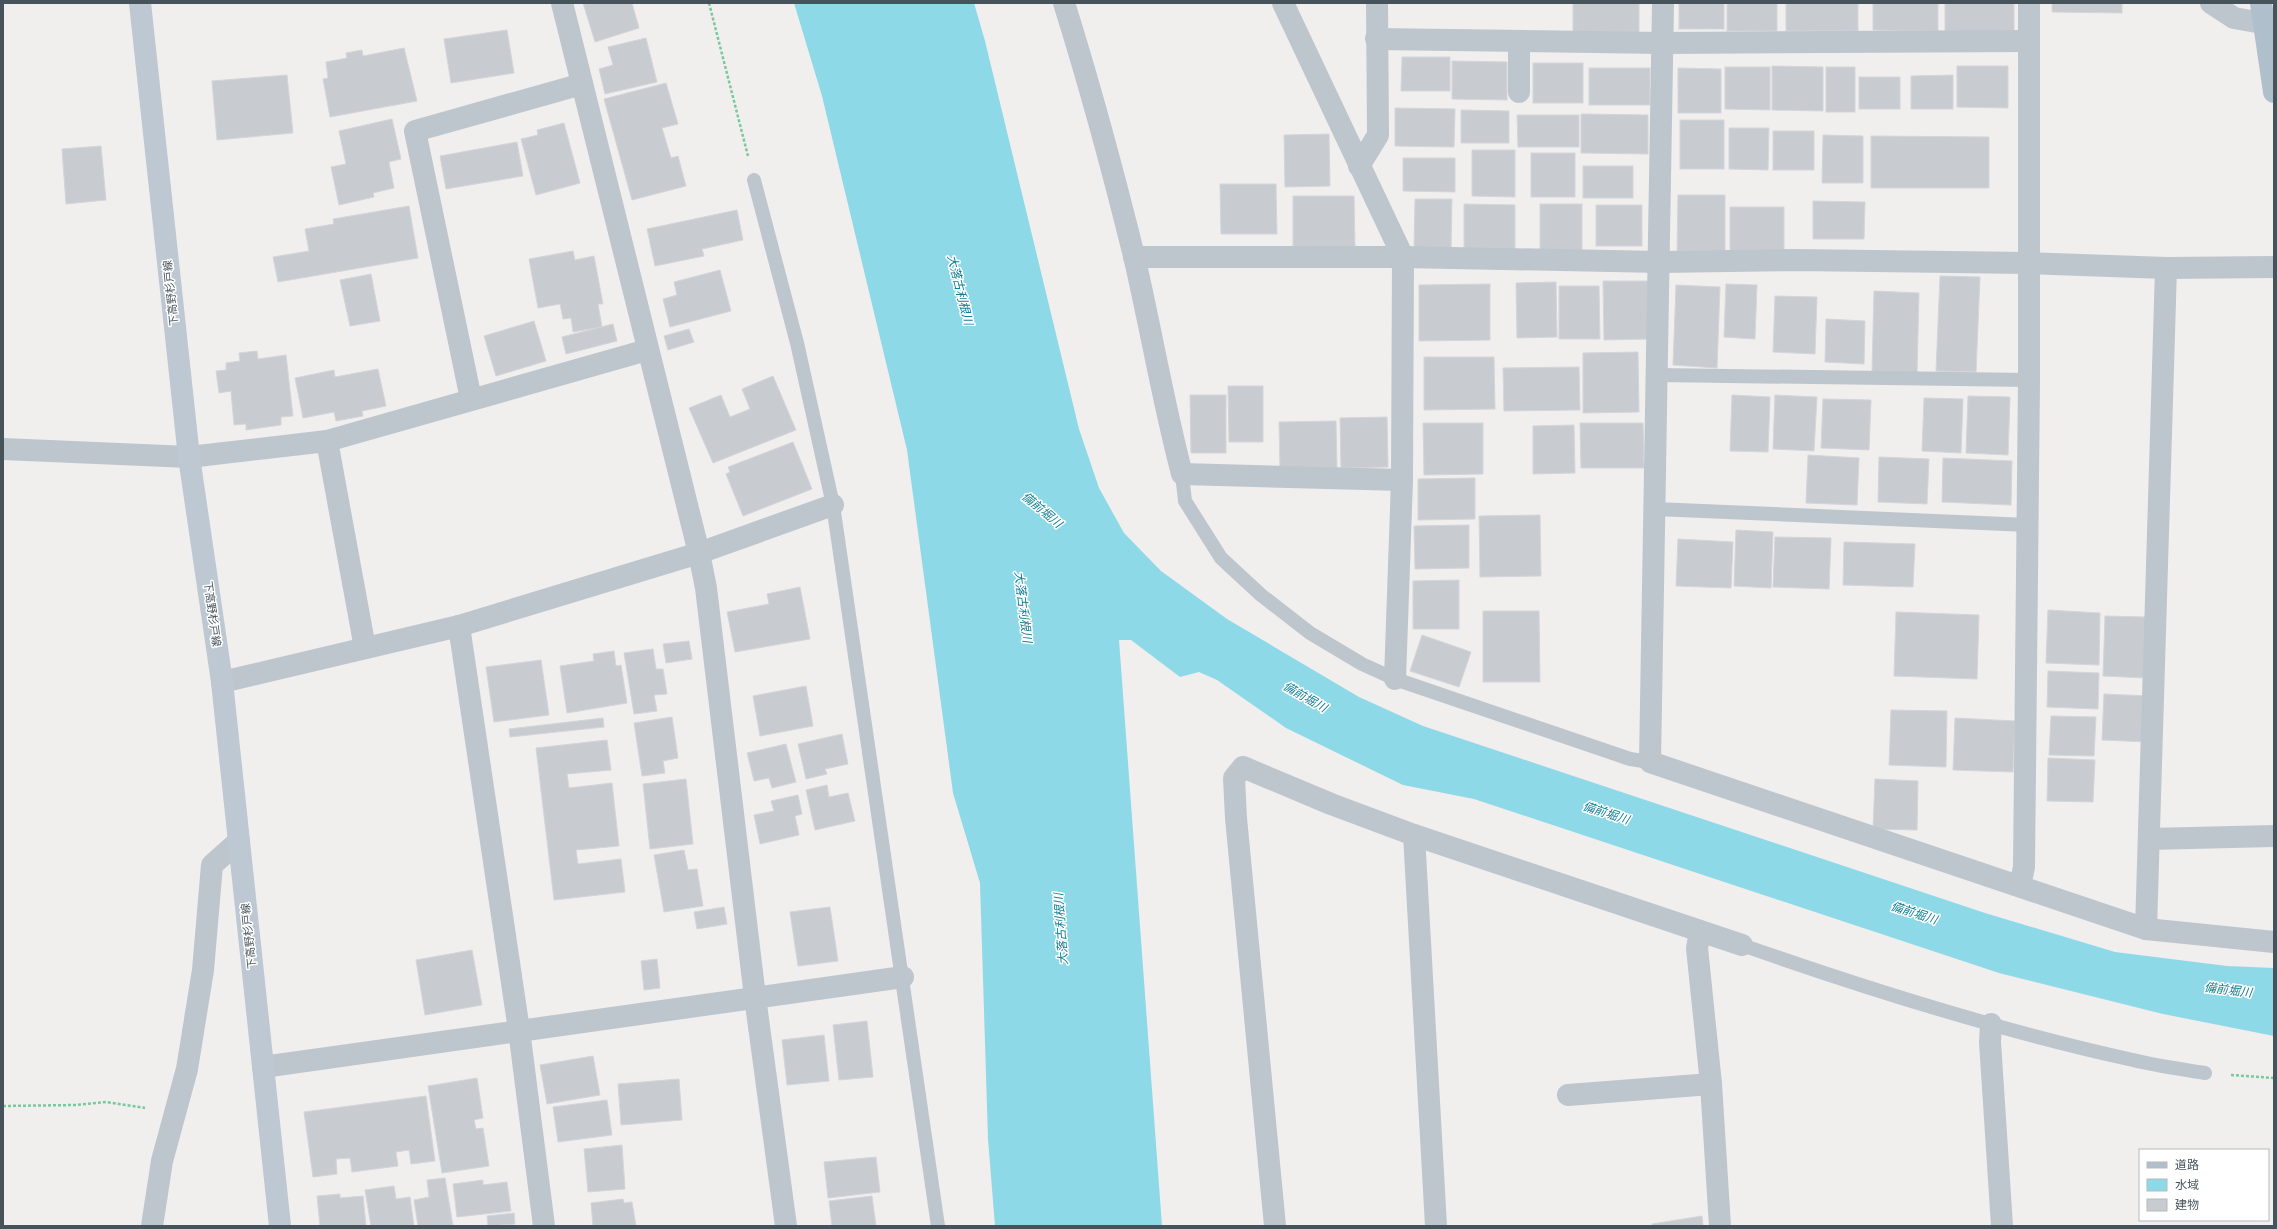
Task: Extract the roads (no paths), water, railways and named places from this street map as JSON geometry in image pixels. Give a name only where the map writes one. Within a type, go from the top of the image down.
[{"type":"main road","name":"下高野杉戸線","points":[[140,3],[189,457],[222,682],[280,1226]]},
{"type":"main road","points":[[2262,13],[2274,92]]},
{"type":"street","points":[[562,3],[647,350],[699,553],[708,604],[755,997],[786,1226]]},
{"type":"street","points":[[1064,3],[1083,62],[1134,257],[1167,417],[1182,474],[1402,480]]},
{"type":"street","points":[[1283,3],[1403,257],[1402,480],[1395,679]]},
{"type":"street","points":[[1359,166],[1378,135],[1376,39],[1377,3]]},
{"type":"street","points":[[1663,3],[1660,262],[1650,762],[2146,929],[2274,942]]},
{"type":"street","points":[[2020,886],[2024,867],[2028,525],[2029,3]]},
{"type":"street","points":[[2211,3],[2234,18],[2262,13]]},
{"type":"street","points":[[1376,39],[1662,43],[2028,41]]},
{"type":"street","points":[[1519,41],[1519,92]]},
{"type":"street","points":[[471,399],[414,131],[582,84]]},
{"type":"street","points":[[1134,257],[1403,257],[1660,262],[1795,260],[2028,263],[2166,268],[2274,267]]},
{"type":"street","points":[[2146,929],[2166,268]]},
{"type":"street","points":[[3,449],[189,457],[327,441],[647,350]]},
{"type":"street","points":[[327,441],[365,648]]},
{"type":"street","points":[[222,682],[459,626],[699,553],[834,505]]},
{"type":"street","points":[[459,626],[519,1030],[544,1226]]},
{"type":"street","points":[[1274,1226],[1234,778],[1243,767],[1330,804],[1414,835],[1742,945]]},
{"type":"street","points":[[1414,835],[1436,1226]]},
{"type":"street","points":[[2149,839],[2274,836]]},
{"type":"street","points":[[152,1226],[162,1161],[187,1069],[202,978],[212,865],[239,841]]},
{"type":"street","points":[[1700,932],[1697,948],[1711,1084],[1720,1226]]},
{"type":"street","points":[[263,1067],[903,977]]},
{"type":"street","points":[[1991,1024],[1990,1042],[2002,1226]]},
{"type":"street","points":[[1568,1095],[1711,1084]]},
{"type":"lane","points":[[754,180],[797,343],[834,505],[938,1226]]},
{"type":"lane","points":[[1658,375],[2029,380]]},
{"type":"lane","points":[[1182,474],[1185,501],[1222,558],[1262,595],[1310,633],[1362,664],[1395,679],[1630,759],[1650,762]]},
{"type":"lane","points":[[1655,509],[2028,525]]},
{"type":"lane","points":[[1742,945],[1816,971],[1991,1024],[2134,1061],[2205,1073]]},
{"type":"water","points":[[794,3],[974,3],[985,41],[1079,429],[1099,488],[1124,533],[1161,571],[1227,619],[1359,697],[1423,726],[1985,913],[2115,952],[2227,966],[2274,968],[2274,1036],[2163,1014],[1999,973],[1474,799],[1403,785],[1286,728],[1217,680],[1199,672],[1180,677],[1131,640],[1119,640],[1162,1226],[995,1226],[988,1139],[980,883],[953,793],[907,450],[822,96]]},
{"type":"water label","name":"大落古利根川","points":[[960,290]]},
{"type":"water label","name":"備前堀川","points":[[1042,510]]},
{"type":"water label","name":"大落古利根川","points":[[1023,607]]},
{"type":"water label","name":"備前堀川","points":[[1305,697]]},
{"type":"water label","name":"備前堀川","points":[[1606,813]]},
{"type":"water label","name":"備前堀川","points":[[1914,913]]},
{"type":"water label","name":"大落古利根川","points":[[1061,929]]},
{"type":"water label","name":"備前堀川","points":[[2228,990]]}]
